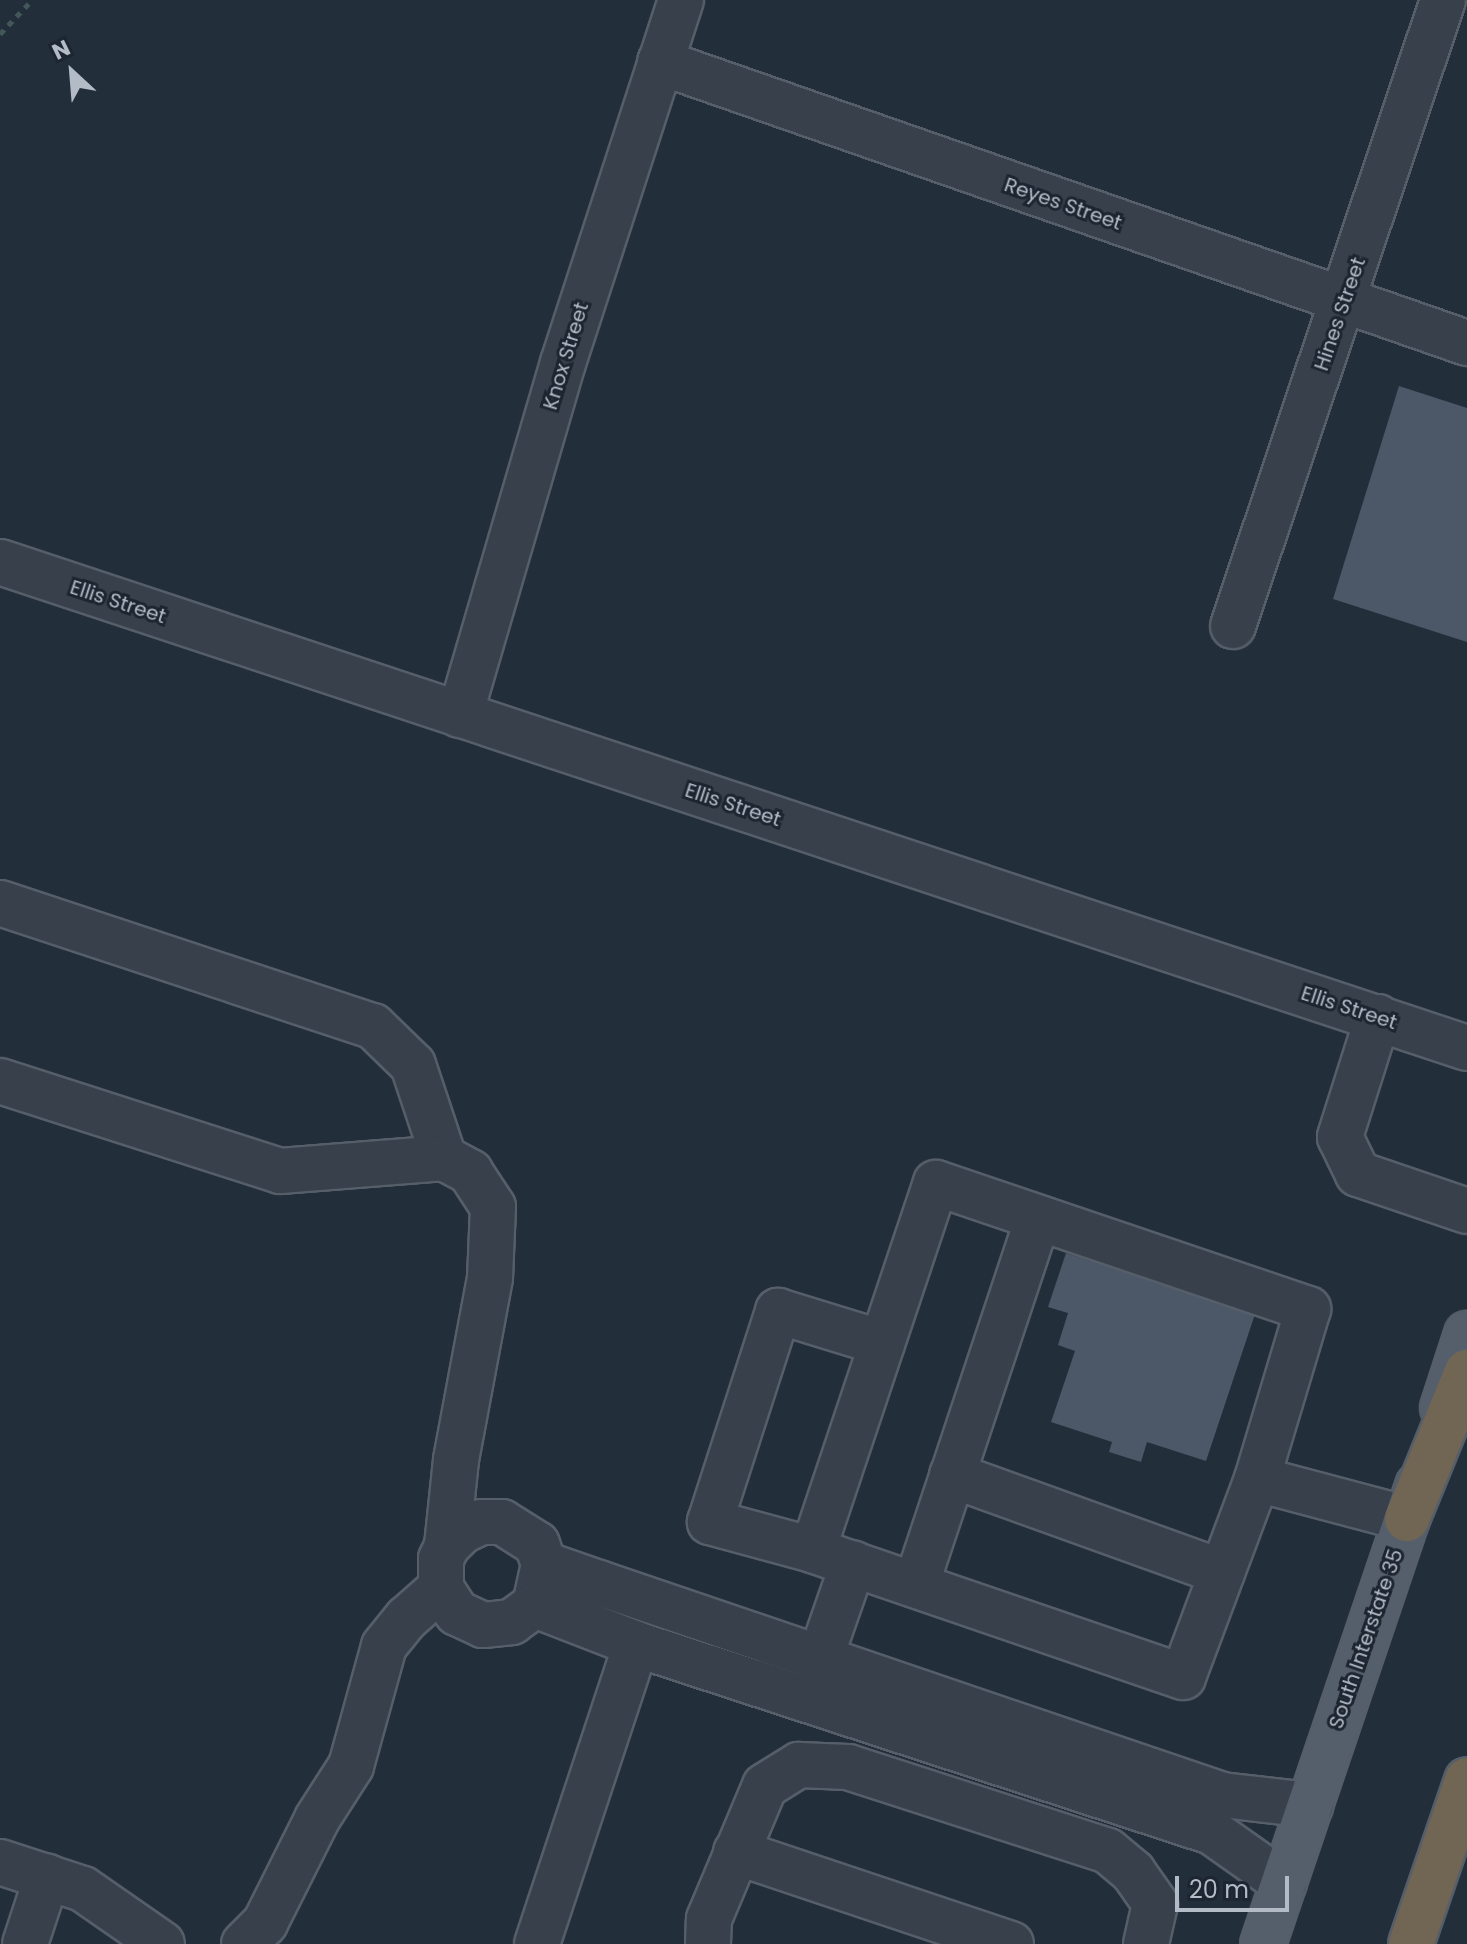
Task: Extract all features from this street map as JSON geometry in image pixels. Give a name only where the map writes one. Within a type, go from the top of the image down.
[{"type":"highway","points":[[1407,1519],[1467,1372]]},
{"type":"highway","points":[[1411,1944],[1467,1780]]},
{"type":"main road","name":"South Interstate 35","points":[[1263,1944],[1467,1334]]},
{"type":"street","name":"Knox Street","points":[[460,715],[563,363],[681,0]]},
{"type":"street","name":"Hines Street","points":[[1233,626],[1345,303],[1443,0]]},
{"type":"street","name":"Reyes Street","points":[[660,62],[1467,343]]},
{"type":"street","name":"Ellis Street","points":[[0,562],[1467,1048]]},
{"type":"street","points":[[0,903],[373,1026],[413,1065],[444,1158]]},
{"type":"street","points":[[1378,1017],[1340,1137],[1358,1174],[1467,1211]]},
{"type":"street","points":[[0,1081],[280,1171],[444,1158],[470,1172],[493,1207],[490,1278],[456,1460],[444,1567],[457,1613],[483,1625],[512,1622],[540,1584],[537,1544],[502,1522],[472,1526],[444,1567],[384,1646],[351,1766],[317,1819],[267,1937]]},
{"type":"street","points":[[813,1550],[936,1183],[1308,1309],[1257,1479],[1183,1677],[813,1550],[710,1522],[778,1311],[882,1343]]},
{"type":"street","points":[[916,1585],[1038,1218]]},
{"type":"street","points":[[952,1475],[1222,1572]]},
{"type":"street","points":[[1257,1479],[1407,1519]]},
{"type":"street","points":[[796,1697],[853,1564]]},
{"type":"street","points":[[540,1584],[813,1657],[1052,1759],[1212,1832],[1284,1883]]},
{"type":"street","points":[[540,1584],[636,1644],[796,1697],[1052,1759],[1222,1795],[1310,1805]]},
{"type":"street","points":[[537,1944],[636,1644]]},
{"type":"street","points":[[708,1944],[709,1919],[765,1786],[799,1765],[848,1767],[1108,1851],[1133,1872],[1155,1904],[1146,1944]]},
{"type":"street","points":[[736,1852],[1011,1944]]},
{"type":"street","points":[[0,1862],[83,1889],[162,1944]]},
{"type":"street","points":[[25,1944],[47,1877]]},
{"type":"path","points":[[0,34],[32,0]]},
{"type":"building","points":[[1399,386],[1467,408],[1467,642],[1333,599]]},
{"type":"building","points":[[1066,1253],[1255,1314],[1206,1461],[1147,1442],[1141,1462],[1109,1452],[1112,1442],[1051,1422],[1075,1351],[1058,1345],[1068,1313],[1048,1307]]}]
